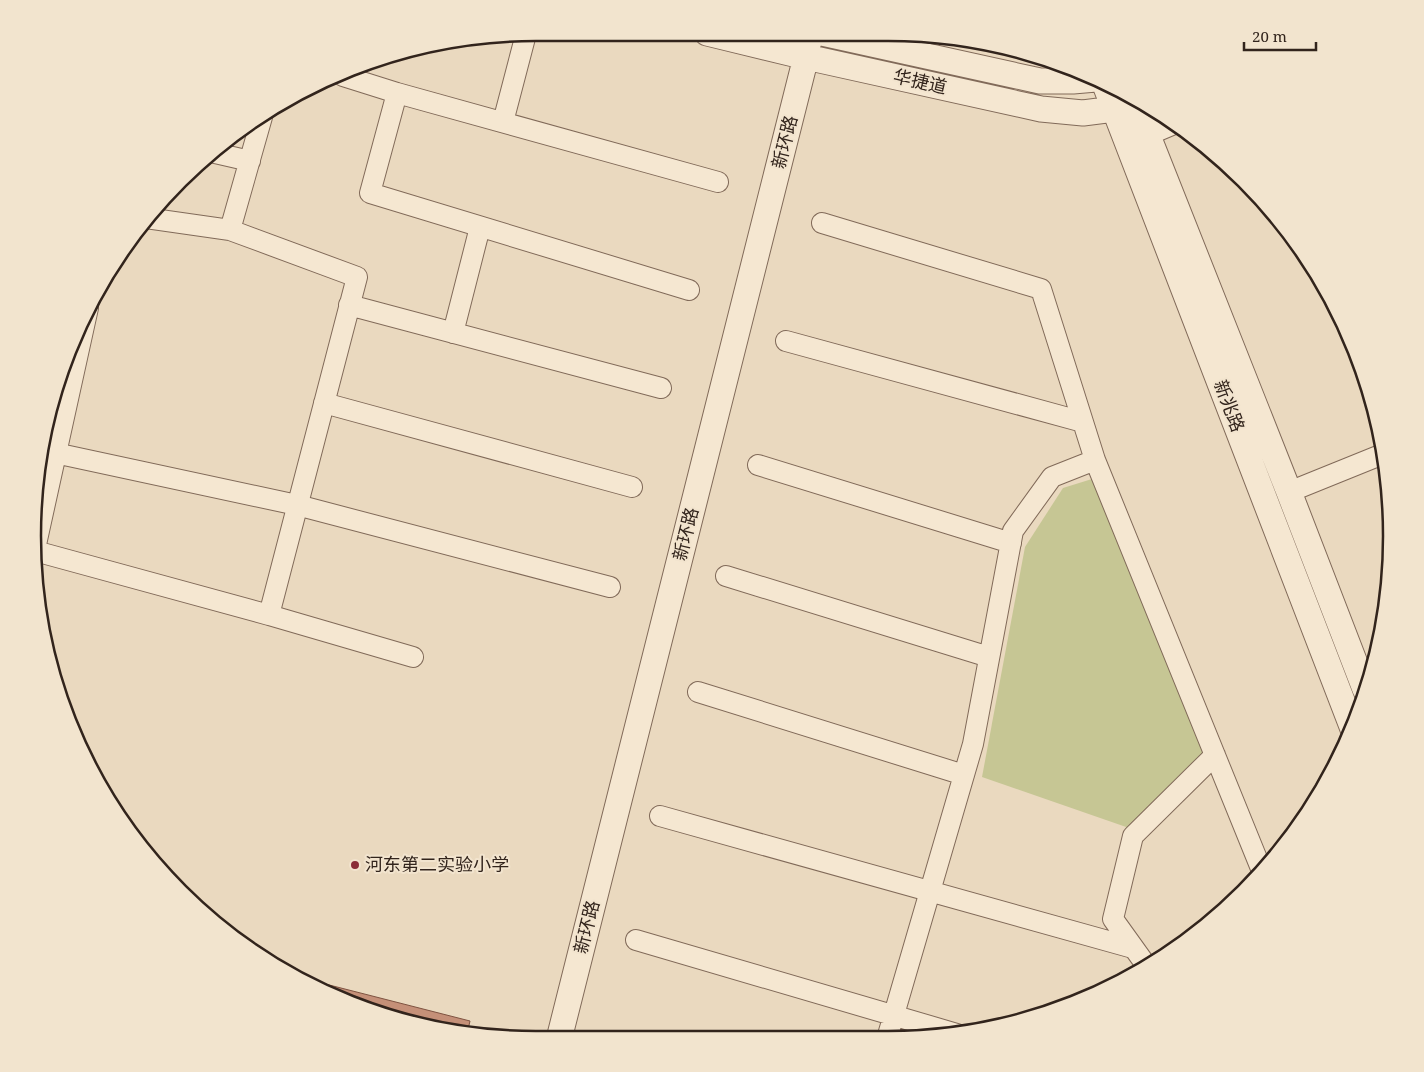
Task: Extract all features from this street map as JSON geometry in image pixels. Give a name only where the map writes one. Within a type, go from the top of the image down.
[{"type":"street","points":[[503,122],[524,41]]},
{"type":"street","name":"华捷道","points":[[774,41],[808,45],[1041,109],[1083,113],[1128,104]]},
{"type":"street","name":"华捷道","points":[[858,41],[1040,81],[1080,80]]},
{"type":"street","name":"新环路","points":[[561,1031],[808,45]]},
{"type":"street","points":[[350,78],[718,182]]},
{"type":"street","points":[[397,92],[370,193],[689,290]]},
{"type":"street","name":"新兆路","points":[[1128,104],[1148,135],[1290,492],[1361,679]]},
{"type":"street","name":"新兆路","points":[[1128,104],[1348,716]]},
{"type":"street","points":[[230,230],[260,126]]},
{"type":"street","points":[[1148,135],[1166,127]]},
{"type":"street","points":[[221,154],[250,161]]},
{"type":"street","points":[[156,219],[230,230],[357,277],[269,614]]},
{"type":"street","points":[[822,223],[1041,289],[1095,460],[1259,863]]},
{"type":"street","points":[[453,333],[480,227]]},
{"type":"street","points":[[349,305],[661,388]]},
{"type":"street","points":[[786,341],[1083,422]]},
{"type":"street","points":[[50,445],[69,375]]},
{"type":"street","points":[[324,403],[632,487]]},
{"type":"street","points":[[49,452],[297,505],[610,587]]},
{"type":"street","points":[[1290,492],[1376,457]]},
{"type":"street","points":[[889,1031],[973,744],[1012,531],[1052,477],[1095,460]]},
{"type":"street","points":[[44,482],[47,462]]},
{"type":"street","points":[[758,465],[1011,543]]},
{"type":"street","points":[[41,552],[269,614],[413,657]]},
{"type":"street","points":[[726,576],[989,657]]},
{"type":"street","points":[[698,692],[964,775]]},
{"type":"street","points":[[1142,960],[1113,919],[1133,836],[1215,755]]},
{"type":"street","points":[[660,816],[1133,948]]},
{"type":"street","points":[[636,940],[937,1028]]},
{"type":"green space","points":[[1108,474],[1210,746],[1129,828],[982,777],[1025,547],[1063,488]]},
{"type":"building","points":[[328,985],[470,1021],[469,1027],[408,1014]]},
{"type":"place","name":"河东第二实验小学","points":[[355,865]]}]
